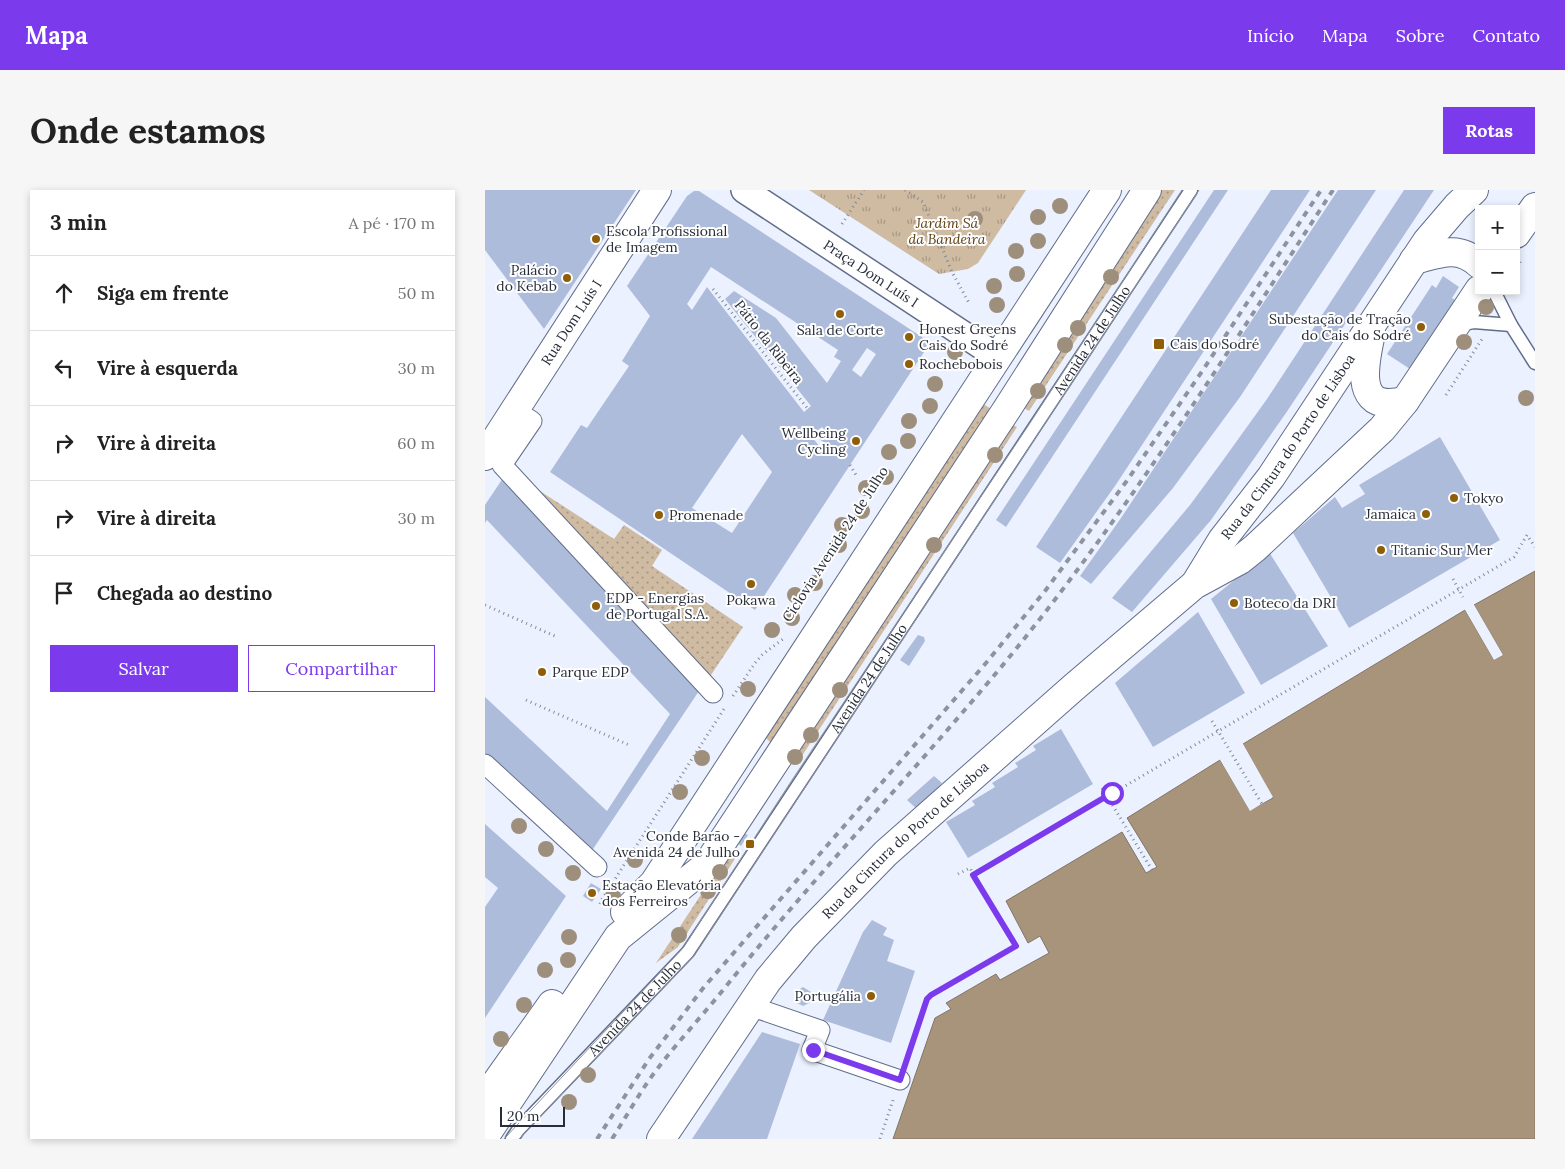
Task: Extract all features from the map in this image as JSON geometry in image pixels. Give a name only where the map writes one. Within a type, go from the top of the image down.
[{"type":"main road","name":"Rua Dom Luís I","points":[[485,456],[657,190]]},
{"type":"main road","points":[[485,1098],[493,1078],[597,940],[654,883],[1107,190]]},
{"type":"main road","points":[[1098,268],[1105,231],[1130,190]]},
{"type":"main road","points":[[485,1136],[618,937],[707,865],[1029,376],[1147,190]]},
{"type":"main road","name":"Rua da Cintura do Porto de Lisboa","points":[[1195,585],[1222,540],[1271,477],[1438,226],[1474,190]]},
{"type":"main road","points":[[1520,228],[1535,207]]},
{"type":"main road","points":[[1414,260],[1447,252],[1459,252],[1470,256],[1475,260]]},
{"type":"main road","name":"Rua da Cintura do Porto de Lisboa","points":[[661,1139],[769,980],[805,937],[886,853],[1074,687],[1195,585],[1240,560],[1255,548],[1382,429],[1405,401],[1476,295]]},
{"type":"main road","points":[[1373,322],[1364,371],[1367,390],[1373,396],[1388,404],[1405,401]]},
{"type":"main road","points":[[998,357],[1029,376]]},
{"type":"street","name":"Praça Dom Luís I","points":[[744,190],[998,357]]},
{"type":"street","points":[[515,410],[532,421],[503,465],[713,692]]},
{"type":"street","points":[[485,764],[597,868]]},
{"type":"street","points":[[750,1006],[819,1030],[813,1050],[900,1080]]},
{"type":"lane","name":"Avenida 24 de Julho","points":[[512,1139],[518,1130],[688,952],[1191,190]]},
{"type":"lane","points":[[1496,295],[1511,325],[1535,362]]},
{"type":"lane","points":[[1455,325],[1474,322],[1511,325]]},
{"type":"path","points":[[842,224],[864,190]]},
{"type":"path","points":[[905,190],[923,202],[952,272],[969,304]]},
{"type":"path","name":"Pátio da Ribeira","points":[[713,289],[808,409]]},
{"type":"path","points":[[1446,395],[1493,323]]},
{"type":"path","points":[[850,466],[856,475]]},
{"type":"path","points":[[973,875],[1514,557],[1527,535],[1535,547]]},
{"type":"path","points":[[1453,579],[1463,597]]},
{"type":"path","points":[[485,605],[557,637]]},
{"type":"path","name":"Ciclovia Avenida 24 de Julho","points":[[601,901],[755,663],[762,655],[789,634]]},
{"type":"path","points":[[526,700],[629,745]]},
{"type":"path","points":[[1212,721],[1262,804]]},
{"type":"path","points":[[1102,788],[1152,870]]},
{"type":"path","points":[[880,1139],[927,999],[1016,946],[970,868],[958,874]]},
{"type":"green space","name":"Jardim Sá da Bandeira","points":[[809,190],[1026,190],[978,263],[968,269],[939,274]]},
{"type":"green space","points":[[1159,190],[1175,190],[1029,411],[1021,406]]},
{"type":"green space","points":[[1107,209],[1110,211],[1031,334],[1028,332]]},
{"type":"green space","points":[[982,403],[994,411],[774,746],[764,736]]},
{"type":"green space","points":[[1010,423],[1017,427],[796,765],[791,759]]},
{"type":"green space","points":[[540,491],[614,539],[624,525],[662,550],[652,566],[743,627],[709,678],[537,495]]},
{"type":"green space","points":[[733,846],[740,851],[678,947],[656,963]]},
{"type":"shaded area","points":[[1535,571],[1535,1139],[893,1139],[935,1018],[951,1009],[946,1003],[996,974],[1000,980],[1049,953],[1040,936],[1028,943],[1006,901],[1122,832],[1146,873],[1157,867],[1127,818],[1220,760],[1250,810],[1273,798],[1243,744],[1465,610],[1494,660],[1503,655],[1474,605]]},
{"type":"pier","points":[[1473,603],[1503,655],[1494,660],[1464,608],[1467,609],[1495,657],[1500,654],[1472,606]]},
{"type":"pier","points":[[1242,742],[1273,797],[1250,811],[1219,758],[1222,759],[1251,807],[1270,797],[1241,745]]},
{"type":"building","points":[[485,190],[636,190],[544,329],[485,250]]},
{"type":"building","points":[[1214,190],[1228,190],[1006,527],[996,520]]},
{"type":"building","points":[[1271,190],[1310,190],[1115,486],[1060,563],[1036,547]]},
{"type":"building","points":[[1338,190],[1376,190],[1240,397],[1173,488],[1091,584],[1080,576],[1121,518]]},
{"type":"building","points":[[1404,190],[1434,190],[1286,413],[1211,520],[1132,612],[1112,598],[1190,505],[1267,399]]},
{"type":"building","points":[[694,191],[699,191],[928,341],[926,349],[755,610],[550,472],[581,425],[587,428],[629,366],[622,361],[650,316],[627,286],[687,196]],"holes":[[[711,267],[838,350],[834,357],[841,361],[827,383],[776,318],[734,291],[725,299],[811,406],[804,412],[707,287],[692,310],[687,304]],[[867,348],[876,354],[861,377],[852,370]],[[822,427],[829,436],[828,438],[822,434],[819,439],[825,443],[821,448],[811,436]],[[742,434],[772,472],[732,533],[692,508]]]},
{"type":"building","name":"Subestação de Tração do Cais do Sodré","points":[[1443,276],[1459,287],[1452,298],[1455,300],[1410,369],[1387,354],[1432,285],[1436,288]]},
{"type":"building","points":[[1440,437],[1500,540],[1349,628],[1293,533],[1335,497],[1342,508],[1365,494],[1359,485]]},
{"type":"building","name":"EDP - Energias de Portugal S.A.","points":[[503,478],[701,688],[591,852],[485,753],[485,697],[607,811],[670,714],[487,520],[485,523],[485,505]]},
{"type":"building","points":[[1269,552],[1328,646],[1261,685],[1211,599]]},
{"type":"building","points":[[1198,612],[1245,693],[1153,747],[1115,683]]},
{"type":"building","points":[[918,635],[924,637],[925,641],[909,666],[900,660]]},
{"type":"building","points":[[1061,729],[1093,784],[968,858],[946,822],[975,805],[972,801],[995,787],[992,783],[1018,767],[1015,763],[1036,750],[1033,746]]},
{"type":"building","points":[[934,776],[942,783],[919,811],[907,800]]},
{"type":"building","points":[[485,824],[566,896],[485,1018],[485,907],[498,888],[485,877]]},
{"type":"building","points":[[743,833],[748,835],[741,846],[737,843]]},
{"type":"building","name":"Estação Elevatória dos Ferreiros","points":[[591,883],[601,889],[592,902],[583,896]]},
{"type":"building","name":"Portugália","points":[[872,920],[887,928],[883,935],[894,940],[887,961],[915,971],[891,1043],[823,1020],[863,932]]},
{"type":"building","points":[[803,987],[811,992],[811,1002],[803,1006],[795,1002],[795,992]]},
{"type":"building","points":[[762,1032],[800,1044],[767,1139],[692,1139]]},
{"type":"tram line","points":[[504,1139],[683,948],[1182,190]]},
{"type":"tram line","points":[[519,1139],[694,956],[1199,190]]},
{"type":"railway","points":[[597,1139],[649,1059],[704,987],[986,663],[1045,591],[1126,482],[1203,370],[1321,190]]},
{"type":"railway","points":[[612,1139],[647,1083],[675,1047],[790,909],[997,672],[1088,556],[1213,375],[1333,190]]},
{"type":"place","name":"Escola Profissional de Imagem","points":[[596,239]]},
{"type":"place","name":"Palácio do Kebab","points":[[567,278]]},
{"type":"place","name":"Sala de Corte","points":[[840,314]]},
{"type":"place","name":"Subestação de Tração do Cais do Sodré","points":[[1421,327]]},
{"type":"place","name":"Honest Greens Cais do Sodré","points":[[909,337]]},
{"type":"place","name":"Cais do Sodré","points":[[1159,344]]},
{"type":"place","name":"Rochebobois","points":[[909,364]]},
{"type":"place","name":"Wellbeing Cycling","points":[[856,441]]},
{"type":"place","name":"Tokyo","points":[[1454,498]]},
{"type":"place","name":"Jamaica","points":[[1426,514]]},
{"type":"place","name":"Promenade","points":[[659,515]]},
{"type":"place","name":"Titanic Sur Mer","points":[[1381,550]]},
{"type":"place","name":"Pokawa","points":[[751,584]]},
{"type":"place","name":"Boteco da DRI","points":[[1234,603]]},
{"type":"place","name":"EDP - Energias de Portugal S.A.","points":[[596,606]]},
{"type":"place","name":"Parque EDP","points":[[542,672]]},
{"type":"place","name":"Conde Barão - Avenida 24 de Julho","points":[[750,844]]},
{"type":"place","name":"Estação Elevatória dos Ferreiros","points":[[592,893]]},
{"type":"place","name":"Portugália","points":[[871,996]]},
{"type":"route","points":[[813,1050],[900,1080],[927,999],[1016,946],[973,875],[1112,793]]}]
